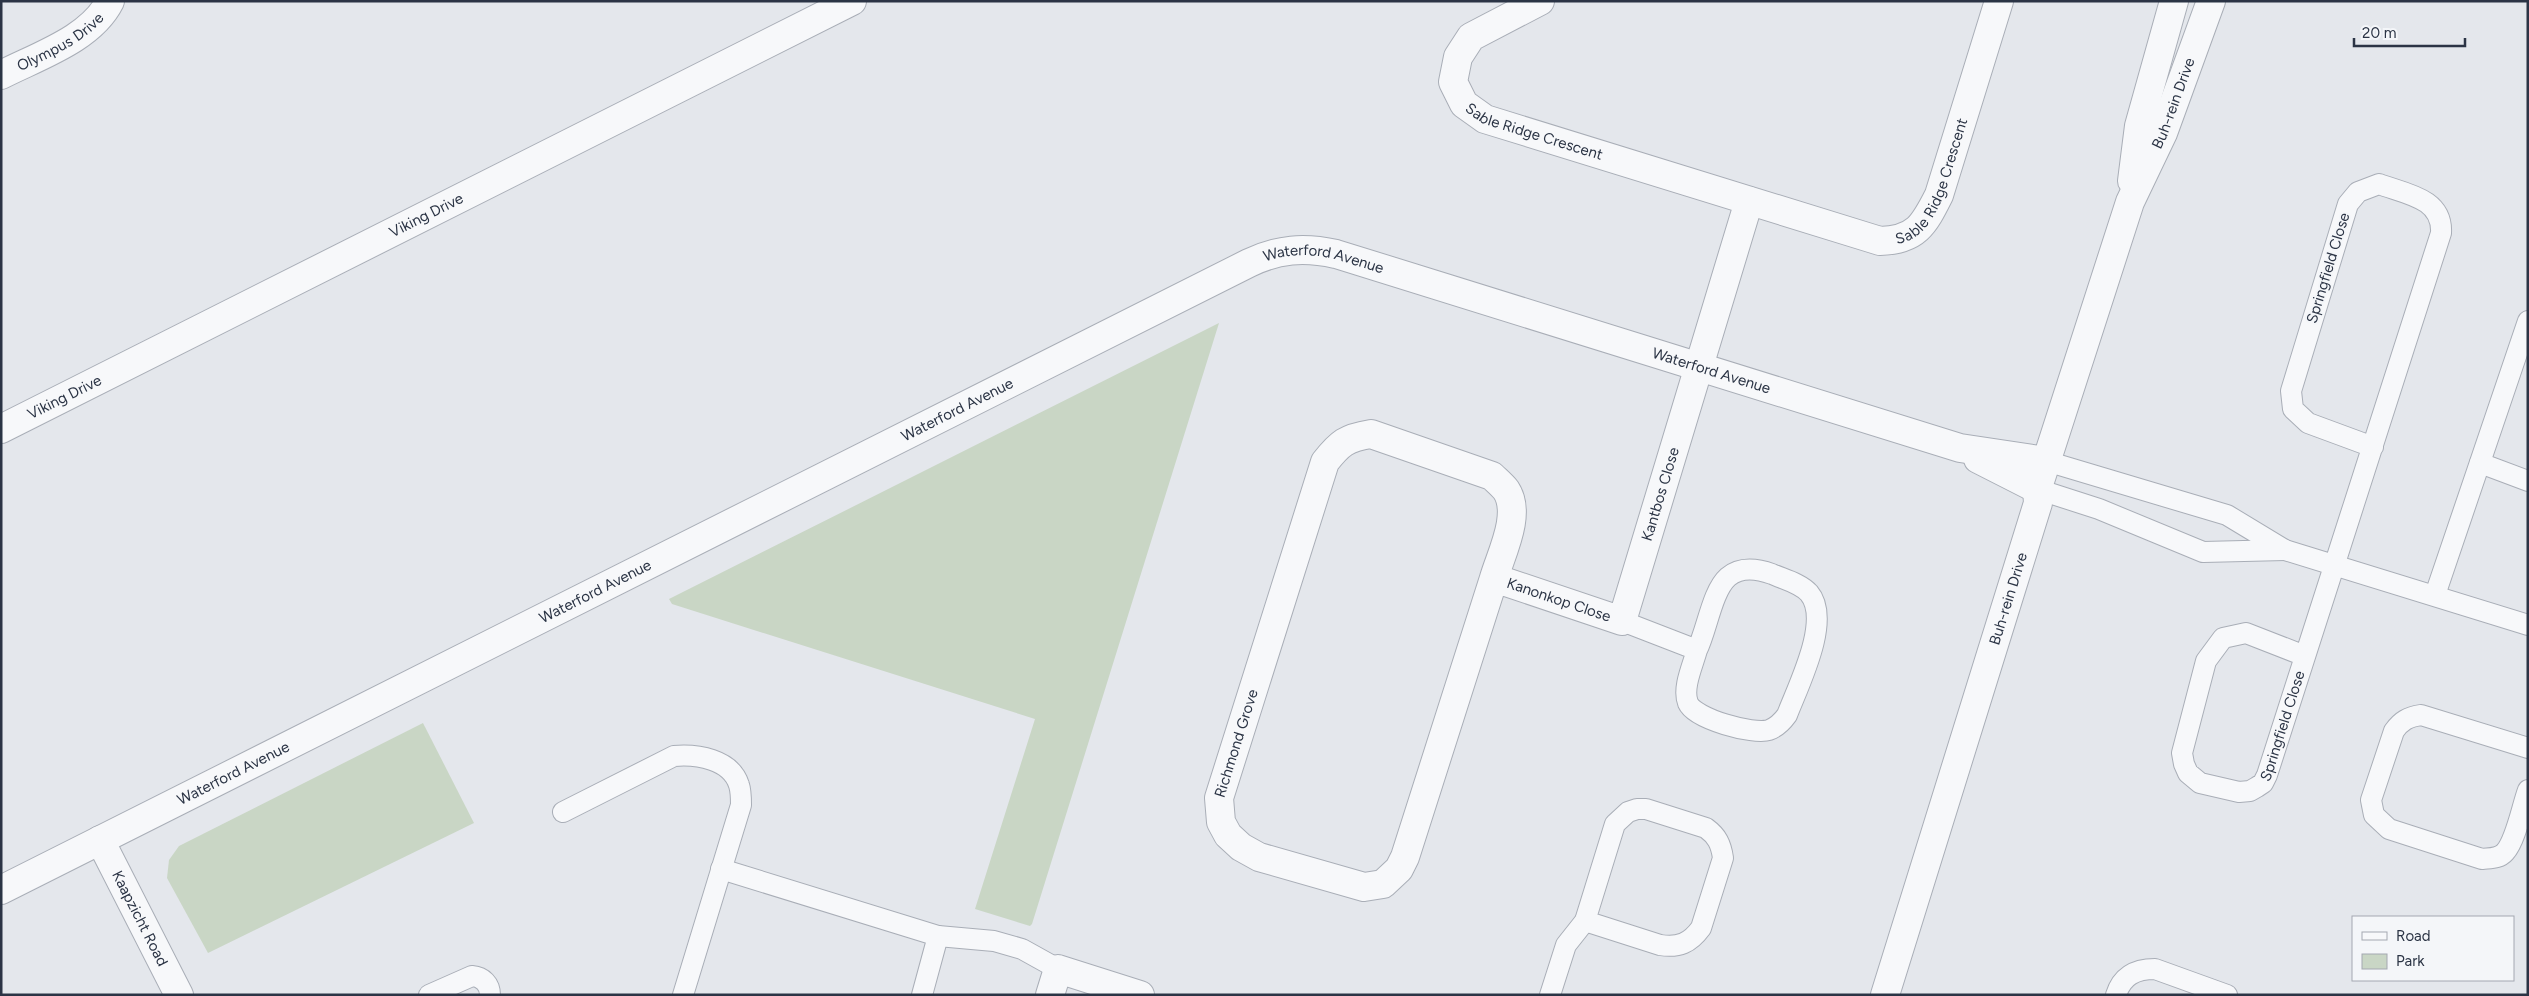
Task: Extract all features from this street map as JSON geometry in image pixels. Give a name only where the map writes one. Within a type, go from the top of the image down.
[{"type":"street","name":"Olympus Drive","points":[[1,74],[87,31],[105,12],[110,1]]},
{"type":"street","name":"Viking Drive","points":[[1,429],[852,1]]},
{"type":"street","name":"Sable Ridge Crescent","points":[[1540,1],[1471,37],[1458,57],[1453,82],[1464,104],[1485,119],[1880,241],[1898,240],[1910,236],[1926,221],[1939,195],[1999,1]]},
{"type":"street","name":"Buh-rein Drive","points":[[2130,202],[2139,126],[2174,1]]},
{"type":"street","name":"Buh-rein Drive","points":[[1885,995],[2038,504],[2037,489],[2130,202],[2163,133],[2211,1]]},
{"type":"street","points":[[1698,367],[1749,201]]},
{"type":"street","name":"Waterford Avenue","points":[[1,890],[1266,255],[1302,249],[1336,254],[1960,448],[2046,461]]},
{"type":"street","name":"Kantbos Close","points":[[1622,621],[1698,367]]},
{"type":"street","name":"Richmond Grove","points":[[1494,578],[1405,857],[1399,869],[1383,884],[1364,887],[1259,857],[1240,847],[1228,835],[1222,822],[1219,798],[1325,462],[1340,444],[1352,437],[1371,434],[1492,476],[1506,490],[1511,503],[1511,521]]},
{"type":"street","name":"Waterford Avenue","points":[[1960,448],[2037,489]]},
{"type":"street","name":"Kanonkop Close","points":[[1511,521],[1494,578],[1622,621]]},
{"type":"street","name":"Kaapzicht Road","points":[[100,840],[179,995]]},
{"type":"street","points":[[1050,995],[1058,969],[1140,995]]},
{"type":"lane","name":"Springfield Close","points":[[2304,656],[2246,632],[2222,638],[2206,661],[2182,753],[2188,773],[2200,783],[2239,792],[2250,791],[2263,783],[2373,446],[2441,233],[2438,212],[2432,204],[2379,184],[2358,192],[2348,204],[2290,391],[2290,400],[2299,417],[2308,423],[2373,446]]},
{"type":"lane","points":[[2435,595],[2453,537],[2528,321]]},
{"type":"lane","points":[[2046,461],[2227,515],[2285,550],[2528,625]]},
{"type":"lane","points":[[2480,463],[2528,481]]},
{"type":"lane","points":[[2037,489],[2099,509],[2203,552],[2285,550]]},
{"type":"lane","points":[[1748,569],[1761,570],[1797,584],[1808,591],[1817,609],[1816,632],[1787,716],[1781,724],[1769,730],[1754,731],[1744,729],[1699,715],[1692,709],[1686,695],[1697,650],[1721,586],[1729,576],[1738,571],[1748,569]]},
{"type":"lane","points":[[1622,621],[1697,650]]},
{"type":"lane","points":[[2528,748],[2421,715],[2409,717],[2400,723],[2394,731],[2371,800],[2374,815],[2389,829],[2482,859],[2505,852],[2511,842],[2528,790]]},
{"type":"lane","points":[[563,812],[674,756],[692,755],[716,761],[732,774],[740,787],[741,805],[683,995]]},
{"type":"lane","points":[[1550,995],[1566,944],[1585,920],[1615,824],[1628,812],[1646,809],[1706,828],[1718,840],[1723,858],[1701,928],[1694,938],[1684,944],[1660,945],[1585,920]]},
{"type":"lane","points":[[721,869],[938,936],[994,941],[1022,949],[1058,969]]},
{"type":"lane","points":[[922,995],[938,936]]},
{"type":"lane","points":[[2116,995],[2122,981],[2142,969],[2155,969],[2227,995]]},
{"type":"lane","points":[[429,995],[472,976],[483,979],[488,985],[490,995]]},
{"type":"green space","points":[[1219,323],[1032,924],[1030,926],[975,909],[1035,719],[672,604],[669,599]]},
{"type":"green space","points":[[423,723],[474,823],[208,953],[167,878],[169,860],[179,846]]}]
